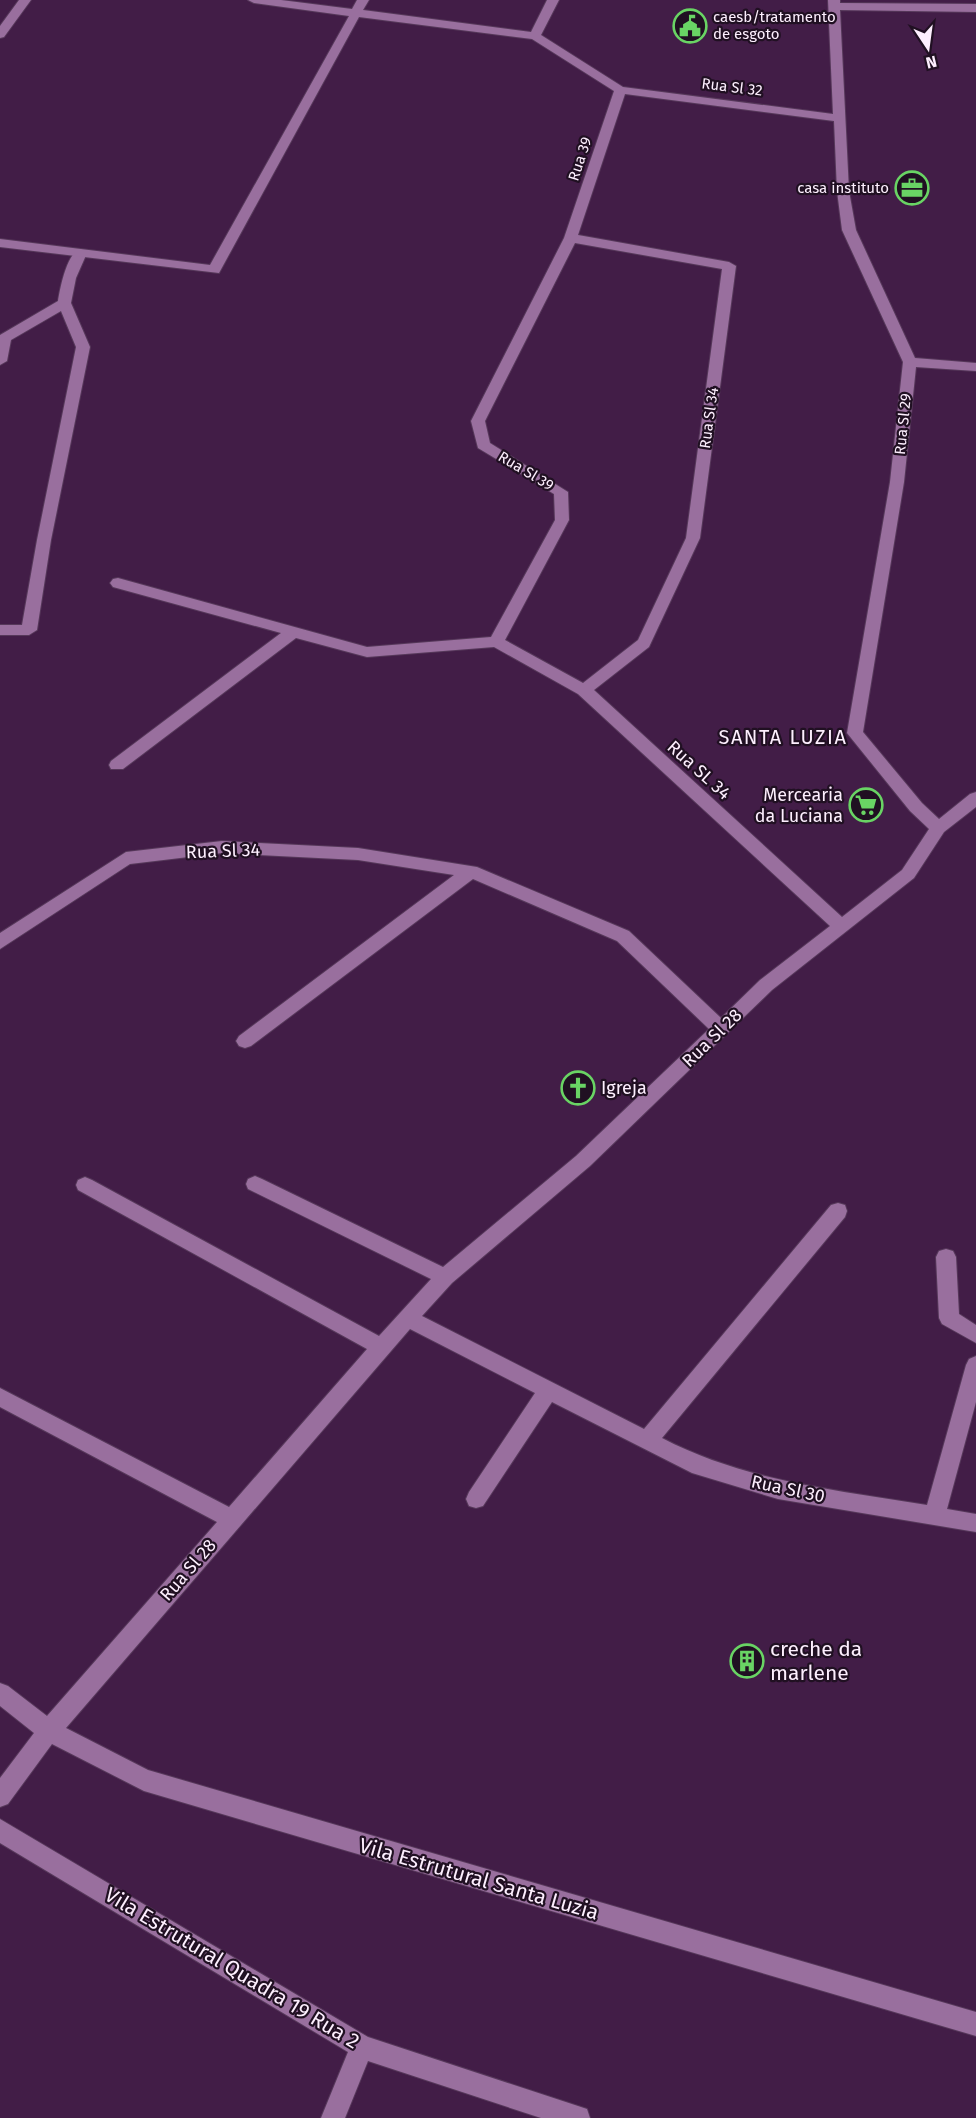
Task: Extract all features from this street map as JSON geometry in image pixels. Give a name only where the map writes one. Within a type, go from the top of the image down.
[{"type":"street","points":[[0,34],[25,0]]},
{"type":"street","points":[[254,0],[536,36],[620,90]]},
{"type":"street","points":[[0,243],[214,270],[363,0]]},
{"type":"street","points":[[536,36],[554,0]]},
{"type":"street","points":[[976,8],[834,3],[843,191],[849,230],[910,362],[976,367]]},
{"type":"street","name":"Rua Sl 32","points":[[620,90],[839,118]]},
{"type":"street","name":"Rua 39","points":[[571,238],[620,90]]},
{"type":"street","name":"Rua Sl 39","points":[[496,642],[562,520],[561,492],[483,445],[478,421],[571,238]]},
{"type":"street","name":"Rua Sl 34","points":[[571,238],[729,266],[693,538],[644,643],[584,690]]},
{"type":"street","points":[[0,630],[29,630],[44,540],[83,346],[64,303],[69,278],[80,253]]},
{"type":"street","points":[[0,361],[3,338],[64,303]]},
{"type":"street","name":"Rua Sl 29","points":[[910,362],[897,482],[855,733],[916,807],[938,828]]},
{"type":"street","points":[[118,583],[367,652],[496,642]]},
{"type":"street","points":[[117,765],[293,632]]},
{"type":"street","name":"Rua SL 34","points":[[496,642],[584,690],[841,926]]},
{"type":"street","name":"Rua Sl 28","points":[[0,1796],[49,1731],[381,1347],[445,1277],[584,1161],[766,985],[908,874],[938,828],[976,798]]},
{"type":"street","name":"Rua Sl 34","points":[[0,942],[126,858],[222,847],[358,854],[471,871],[623,936],[721,1029]]},
{"type":"street","points":[[245,1041],[471,871]]},
{"type":"street","points":[[255,1184],[445,1277]]},
{"type":"street","points":[[86,1185],[381,1347]]},
{"type":"street","points":[[648,1442],[838,1211]]},
{"type":"street","points":[[946,1257],[949,1318],[976,1335]]},
{"type":"street","name":"Rua Sl 30","points":[[408,1318],[692,1464],[778,1491],[976,1523]]},
{"type":"street","points":[[935,1515],[976,1365]]},
{"type":"street","points":[[476,1499],[548,1390]]},
{"type":"street","points":[[0,1397],[231,1519]]},
{"type":"street","name":"Vila Estrutural Santa Luzia","points":[[0,1693],[49,1731],[144,1780],[976,2024]]},
{"type":"street","name":"Vila Estrutural Quadra 19 Rua 2","points":[[0,1830],[362,2047],[578,2118]]},
{"type":"street","points":[[333,2118],[362,2047]]},
{"type":"place","name":"caesb/tratamento de esgoto","points":[[690,26]]},
{"type":"place","name":"casa instituto","points":[[912,188]]},
{"type":"place","name":"Mercearia da Luciana","points":[[866,805]]},
{"type":"place","name":"Igreja","points":[[578,1088]]},
{"type":"place","name":"creche da marlene","points":[[747,1661]]},
{"type":"district","name":"SANTA LUZIA","points":[[783,737]]}]
